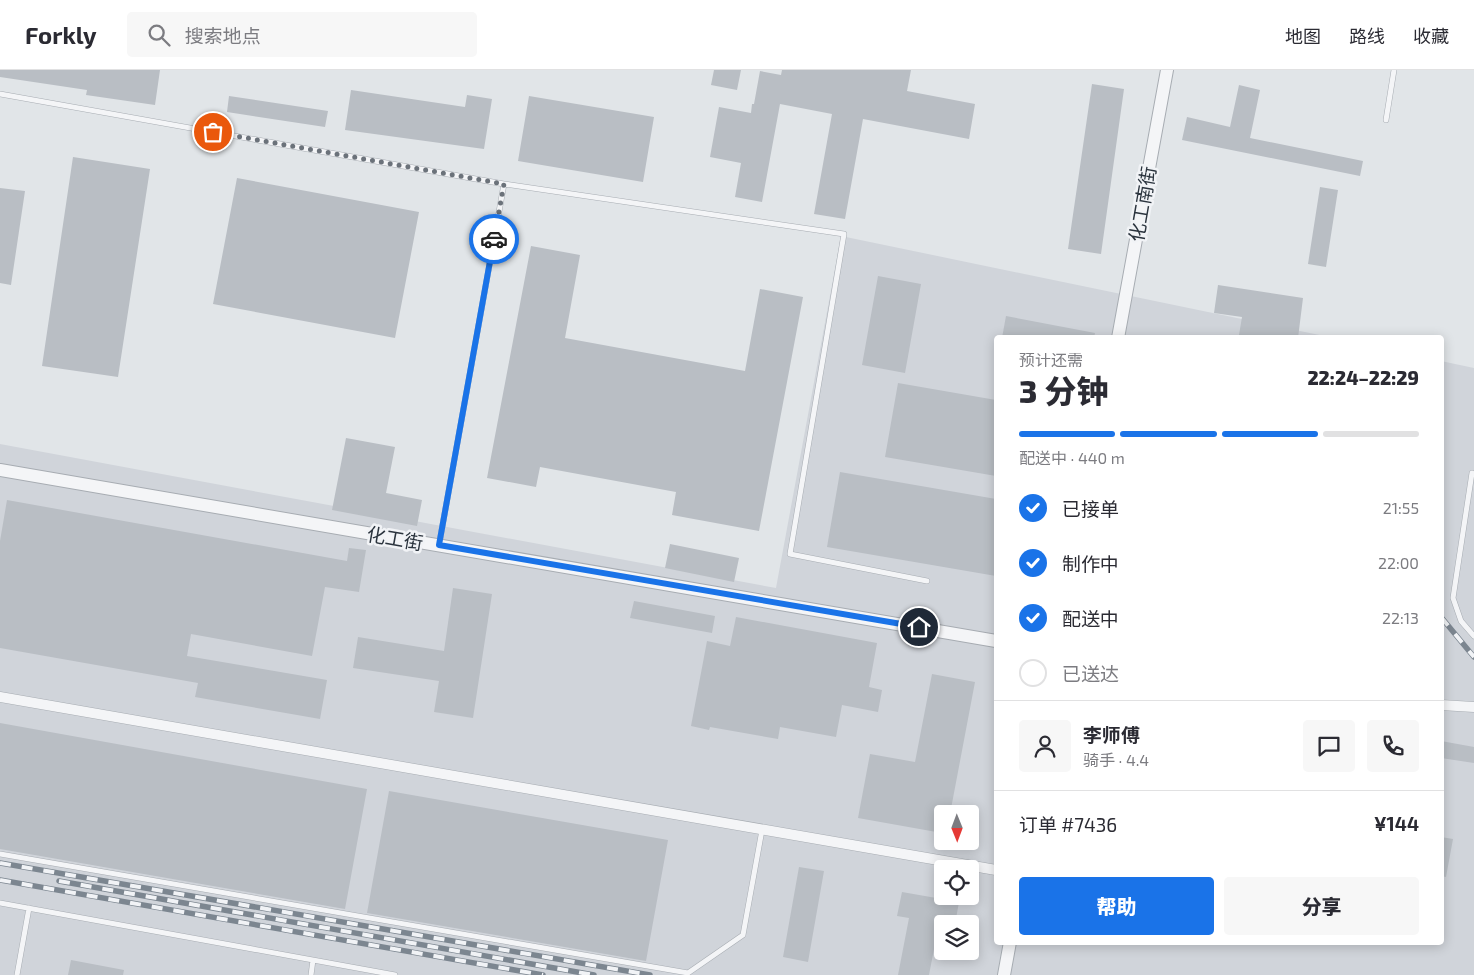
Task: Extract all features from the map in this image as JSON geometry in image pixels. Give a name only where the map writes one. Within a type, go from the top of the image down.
[{"type":"street","name":"化工南街","points":[[1119,335],[1167,70]]},
{"type":"street","name":"化工街","points":[[0,470],[994,641]]},
{"type":"street","points":[[0,697],[994,870]]},
{"type":"street","points":[[1444,705],[1474,707]]},
{"type":"street","points":[[1004,975],[1009,945]]},
{"type":"lane","points":[[1386,120],[1394,70]]},
{"type":"lane","points":[[0,94],[504,184],[844,234],[790,554],[927,581]]},
{"type":"lane","points":[[439,545],[504,184]]},
{"type":"lane","points":[[1472,474],[1453,598],[1461,621],[1474,636]]},
{"type":"lane","points":[[0,854],[688,973],[743,935],[762,829]]},
{"type":"lane","points":[[0,903],[395,975]]},
{"type":"lane","points":[[17,975],[29,908]]},
{"type":"lane","points":[[311,975],[313,960]]},
{"type":"shaded area","points":[[841,236],[1319,335],[994,335],[994,945],[1444,945],[1444,362],[1474,368],[1474,975],[0,975],[0,444],[776,588]]},
{"type":"building","points":[[0,70],[160,70],[155,105],[86,95],[87,90],[0,77]]},
{"type":"building","points":[[714,70],[741,70],[737,90],[711,85]]},
{"type":"building","points":[[782,70],[911,70],[907,91],[975,104],[969,139],[863,119],[845,219],[814,214],[832,114],[780,104],[762,202],[735,197],[741,163],[710,157],[719,107],[751,113],[760,71],[781,75]]},
{"type":"building","points":[[1092,84],[1124,89],[1101,254],[1068,249]]},
{"type":"building","points":[[1239,85],[1260,90],[1250,138],[1363,161],[1360,176],[1182,140],[1187,117],[1230,127]]},
{"type":"building","points":[[351,90],[465,107],[467,95],[492,99],[484,149],[345,130]]},
{"type":"building","points":[[229,96],[328,111],[325,127],[227,112]]},
{"type":"building","points":[[529,96],[654,117],[643,182],[518,161]]},
{"type":"building","points":[[73,157],[150,169],[118,377],[42,366]]},
{"type":"building","points":[[237,178],[419,212],[395,338],[213,304]]},
{"type":"building","points":[[1320,187],[1338,190],[1326,267],[1308,264]]},
{"type":"building","points":[[0,188],[25,191],[11,285],[0,283]]},
{"type":"building","points":[[531,246],[580,255],[565,338],[745,371],[760,289],[803,297],[759,531],[672,515],[676,492],[540,467],[536,487],[487,478]]},
{"type":"building","points":[[878,276],[921,284],[905,373],[862,365]]},
{"type":"building","points":[[1218,285],[1303,298],[1298,335],[1239,335],[1242,317],[1214,313]]},
{"type":"building","points":[[1006,316],[1095,333],[1095,335],[1003,335]]},
{"type":"building","points":[[898,383],[994,400],[994,476],[885,457]]},
{"type":"building","points":[[346,438],[395,447],[386,493],[422,500],[417,526],[332,510]]},
{"type":"building","points":[[840,472],[994,499],[994,576],[827,547]]},
{"type":"building","points":[[7,500],[347,561],[349,548],[366,550],[359,592],[325,587],[312,656],[191,634],[187,656],[327,680],[320,719],[195,697],[198,683],[0,648],[0,541]]},
{"type":"building","points":[[670,544],[739,558],[734,582],[665,568]]},
{"type":"building","points":[[453,588],[492,594],[473,718],[434,712],[439,681],[353,668],[358,637],[444,651]]},
{"type":"building","points":[[634,601],[715,616],[712,633],[630,618]]},
{"type":"building","points":[[736,617],[877,643],[869,687],[882,690],[878,712],[842,705],[836,737],[780,727],[778,739],[710,727],[709,730],[691,726],[707,641],[730,646]]},
{"type":"building","points":[[932,674],[975,682],[952,805],[934,805],[934,832],[858,818],[870,754],[915,762]]},
{"type":"building","points":[[0,723],[367,789],[345,909],[0,849]]},
{"type":"building","points":[[1444,742],[1474,747],[1474,763],[1444,758]]},
{"type":"building","points":[[389,791],[668,840],[646,961],[367,913]]},
{"type":"building","points":[[1444,838],[1453,839],[1446,877],[1444,877]]},
{"type":"building","points":[[799,867],[824,871],[808,962],[783,957]]},
{"type":"building","points":[[902,892],[934,898],[934,905],[958,905],[957,915],[934,915],[934,949],[929,975],[898,975],[909,918],[897,916]]},
{"type":"building","points":[[71,960],[124,970],[123,975],[68,975]]},
{"type":"railway","points":[[1444,621],[1474,657]]},
{"type":"railway","points":[[0,863],[650,975]]},
{"type":"railway","points":[[0,880],[543,975]]},
{"type":"railway","points":[[59,881],[594,975]]},
{"type":"way so far","points":[[213,132],[504,184],[494,239]]},
{"type":"route","points":[[494,239],[439,545],[919,627]]}]
